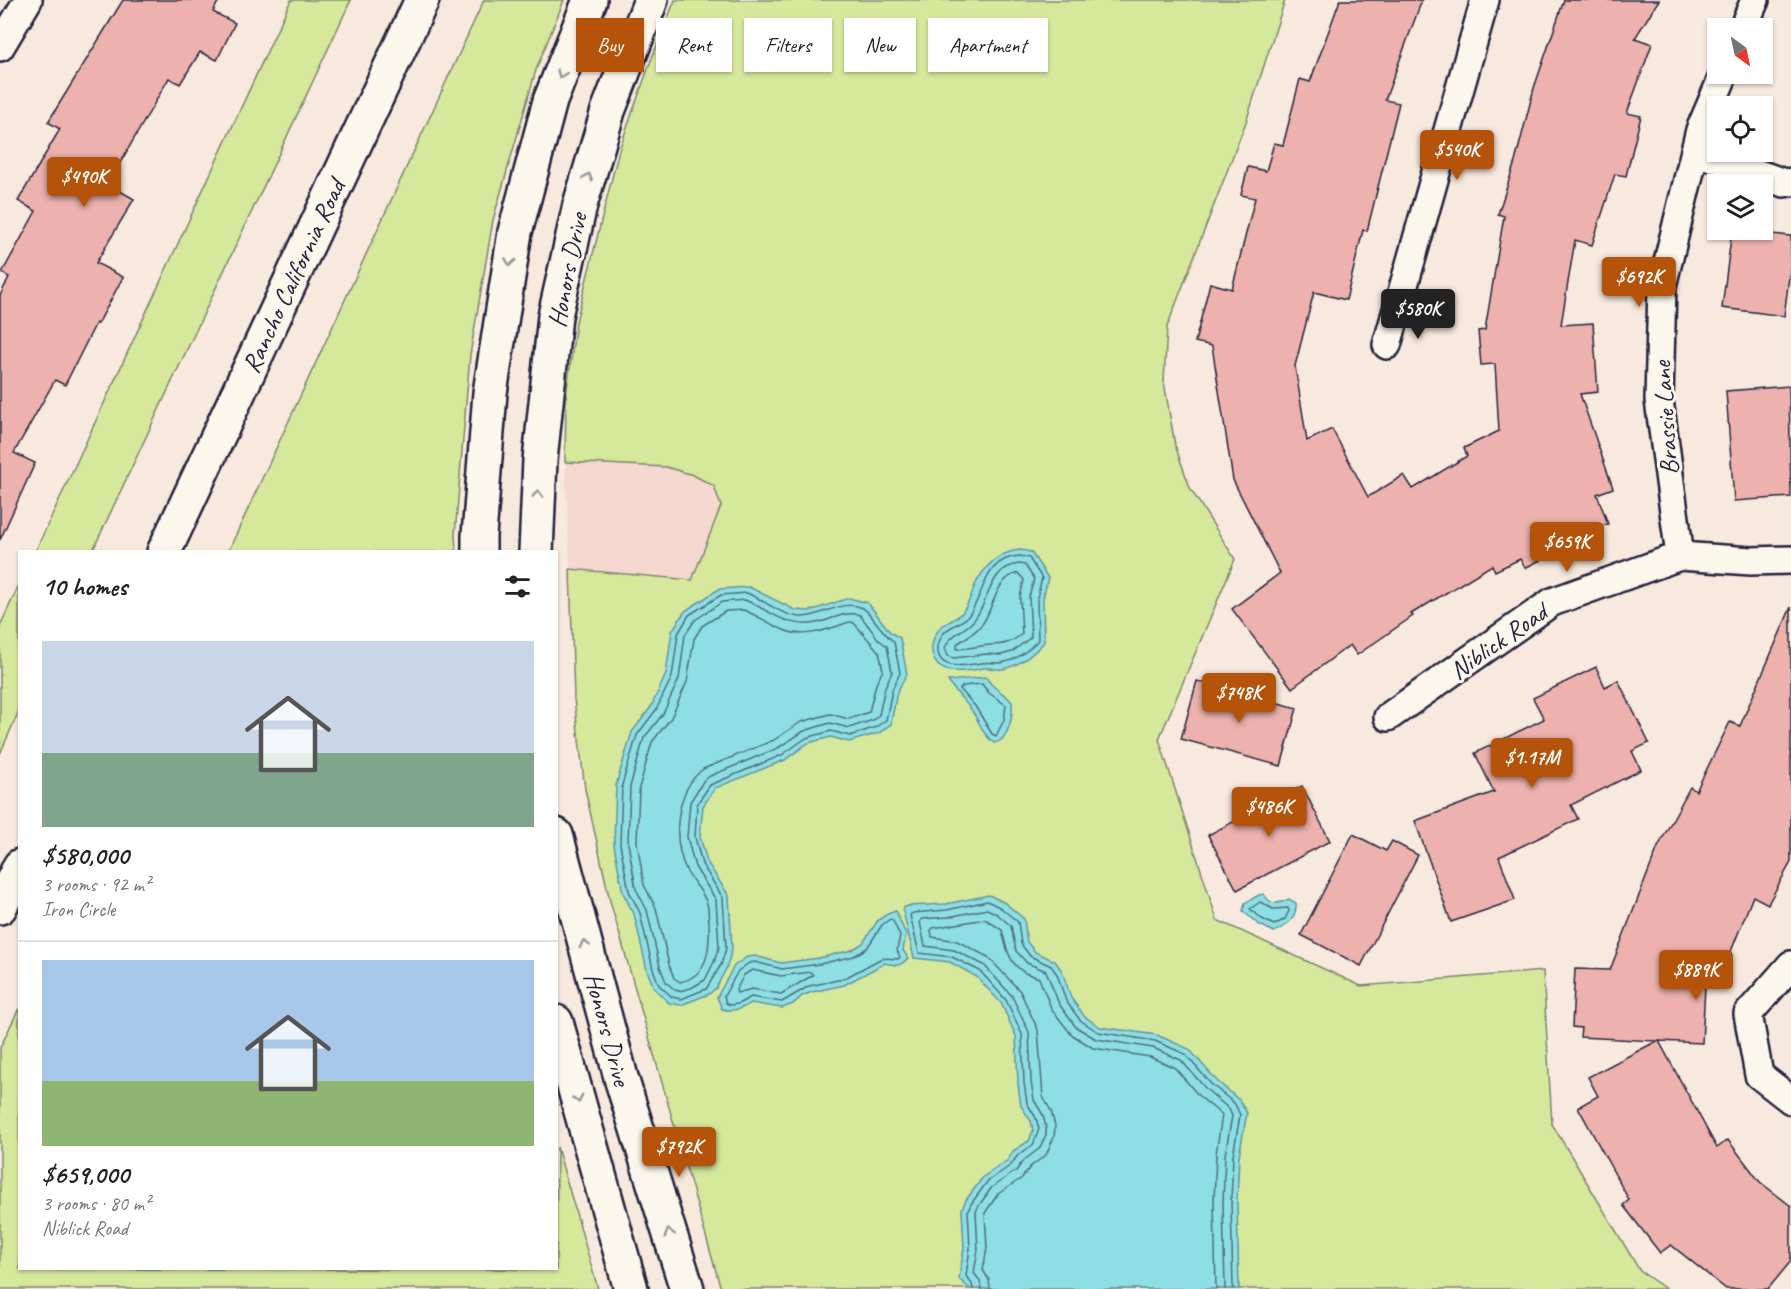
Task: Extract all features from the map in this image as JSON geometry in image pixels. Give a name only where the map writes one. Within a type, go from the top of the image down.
[{"type":"street","points":[[0,47],[28,0]]},
{"type":"street","name":"Rancho California Road","points":[[165,550],[422,0]]},
{"type":"street","points":[[479,550],[490,393],[515,232],[550,101],[590,0]]},
{"type":"street","name":"Honors Drive","points":[[536,550],[540,460],[555,316],[580,205],[605,121],[651,0]]},
{"type":"street","points":[[1387,345],[1485,0]]},
{"type":"street","points":[[1747,18],[1755,0]]},
{"type":"street","name":"Brassie Lane","points":[[1680,556],[1659,400],[1662,286],[1700,130],[1720,84]]},
{"type":"street","points":[[1695,151],[1784,183],[1791,182]]},
{"type":"street","name":"Niblick Road","points":[[1388,717],[1552,602],[1680,556],[1752,561],[1791,560]]},
{"type":"street","name":"Honors Drive","points":[[558,850],[562,881],[687,1289]]},
{"type":"street","points":[[0,907],[18,870]]},
{"type":"street","points":[[1791,965],[1748,1014],[1759,1075],[1791,1100]]},
{"type":"street","name":"Honors Drive","points":[[558,1029],[631,1289]]},
{"type":"shaded area","points":[[565,462],[666,467],[693,475],[714,486],[721,507],[692,580],[570,569]]},
{"type":"green space","points":[[291,0],[351,0],[93,550],[36,550]]},
{"type":"green space","points":[[484,0],[564,0],[536,70],[493,220],[470,355],[455,535],[456,550],[229,550]]},
{"type":"green space","points":[[675,0],[1285,0],[1246,122],[1167,327],[1164,382],[1175,445],[1190,488],[1235,559],[1159,739],[1217,920],[1361,986],[1543,971],[1552,1124],[1640,1271],[1666,1289],[721,1289],[610,901],[585,789],[574,699],[570,569],[692,580],[721,506],[714,486],[693,475],[666,467],[565,462],[566,397],[576,322],[619,150],[656,48],[656,72],[732,72],[732,18],[668,18]]},
{"type":"green space","points":[[18,587],[18,713],[0,754],[0,626]]},
{"type":"green space","points":[[18,1010],[18,1270],[558,1270],[558,1150],[598,1289],[0,1289],[0,1048]]},
{"type":"water","points":[[1012,551],[1031,552],[1048,578],[1043,598],[1044,642],[1025,659],[1002,669],[952,671],[939,666],[934,660],[932,648],[938,631],[961,613],[983,572],[993,561]]},
{"type":"water","points":[[749,587],[795,610],[810,611],[849,598],[868,603],[890,632],[900,638],[907,674],[897,692],[891,724],[879,733],[849,742],[831,737],[808,743],[785,760],[715,788],[703,806],[700,836],[707,862],[729,896],[732,948],[727,967],[716,988],[709,994],[681,1005],[669,1003],[654,988],[647,970],[634,914],[623,893],[614,845],[616,785],[632,732],[651,707],[666,674],[672,631],[685,611],[719,589]]},
{"type":"water","points":[[986,677],[1012,702],[1012,714],[1007,733],[994,743],[948,681]]},
{"type":"water","points":[[1264,894],[1272,902],[1278,903],[1289,899],[1296,903],[1295,913],[1290,921],[1274,932],[1258,924],[1243,911],[1245,903]]},
{"type":"water","points":[[989,895],[1005,903],[1024,919],[1027,942],[1035,952],[1055,961],[1062,971],[1071,998],[1084,1016],[1100,1027],[1157,1035],[1189,1049],[1216,1080],[1239,1100],[1247,1113],[1239,1156],[1237,1202],[1239,1289],[970,1289],[959,1279],[964,1248],[962,1209],[966,1200],[983,1177],[1008,1160],[1013,1151],[1029,1141],[1033,1130],[1031,1121],[1021,1106],[1016,1036],[1001,1003],[977,977],[950,962],[914,958],[903,908],[946,904]]},
{"type":"water","points":[[896,911],[906,935],[903,950],[908,958],[902,963],[897,965],[885,963],[844,985],[812,992],[782,1008],[751,1003],[737,1009],[722,1009],[717,997],[734,966],[747,957],[755,956],[781,963],[819,958],[852,950],[863,943],[878,920]]},
{"type":"building","points":[[123,0],[219,0],[213,12],[235,23],[217,60],[200,52],[180,84],[169,78],[108,184],[134,199],[96,263],[123,277],[98,324],[96,323],[65,385],[55,380],[14,453],[35,463],[0,540],[0,296],[9,277],[2,273],[36,211],[18,201],[60,129],[48,122]]},
{"type":"building","points":[[1340,0],[1422,0],[1385,100],[1399,103],[1367,231],[1363,230],[1346,300],[1314,292],[1295,366],[1307,441],[1332,429],[1368,497],[1404,475],[1413,489],[1467,456],[1464,448],[1499,431],[1495,364],[1481,365],[1478,331],[1485,330],[1504,216],[1498,214],[1515,162],[1534,88],[1564,0],[1659,0],[1635,38],[1652,44],[1627,113],[1641,116],[1626,176],[1615,174],[1592,245],[1575,240],[1561,325],[1593,323],[1598,392],[1580,394],[1613,488],[1597,494],[1608,524],[1556,542],[1560,550],[1525,568],[1520,559],[1495,571],[1492,565],[1411,614],[1413,616],[1357,655],[1350,645],[1292,688],[1232,609],[1280,573],[1233,480],[1212,346],[1195,342],[1210,283],[1232,289],[1255,198],[1241,195],[1248,167],[1266,171],[1274,143],[1283,145],[1300,79],[1310,82]]},
{"type":"building","points":[[1773,234],[1791,236],[1791,262],[1784,316],[1722,308],[1731,240],[1773,240]]},
{"type":"building","points":[[1789,386],[1791,497],[1734,501],[1726,391]]},
{"type":"building","points":[[1791,607],[1791,862],[1768,904],[1753,896],[1722,974],[1706,968],[1702,1043],[1659,1041],[1717,1148],[1728,1140],[1760,1182],[1791,1206],[1791,1261],[1768,1289],[1726,1289],[1671,1245],[1660,1253],[1623,1205],[1629,1200],[1578,1107],[1598,1096],[1588,1077],[1657,1041],[1580,1037],[1581,1028],[1572,1027],[1575,969],[1610,970],[1658,847],[1690,787],[1696,791],[1730,722],[1740,726]]},
{"type":"building","points":[[1596,667],[1605,687],[1618,680],[1649,743],[1632,751],[1641,770],[1571,805],[1578,819],[1499,857],[1515,900],[1451,922],[1415,821],[1494,792],[1475,753],[1544,719],[1533,698]]},
{"type":"building","points":[[1197,681],[1297,708],[1281,766],[1181,739]]},
{"type":"building","points":[[1302,786],[1330,841],[1237,890],[1208,835]]},
{"type":"building","points":[[1353,834],[1386,851],[1392,841],[1418,855],[1361,966],[1301,935]]}]
